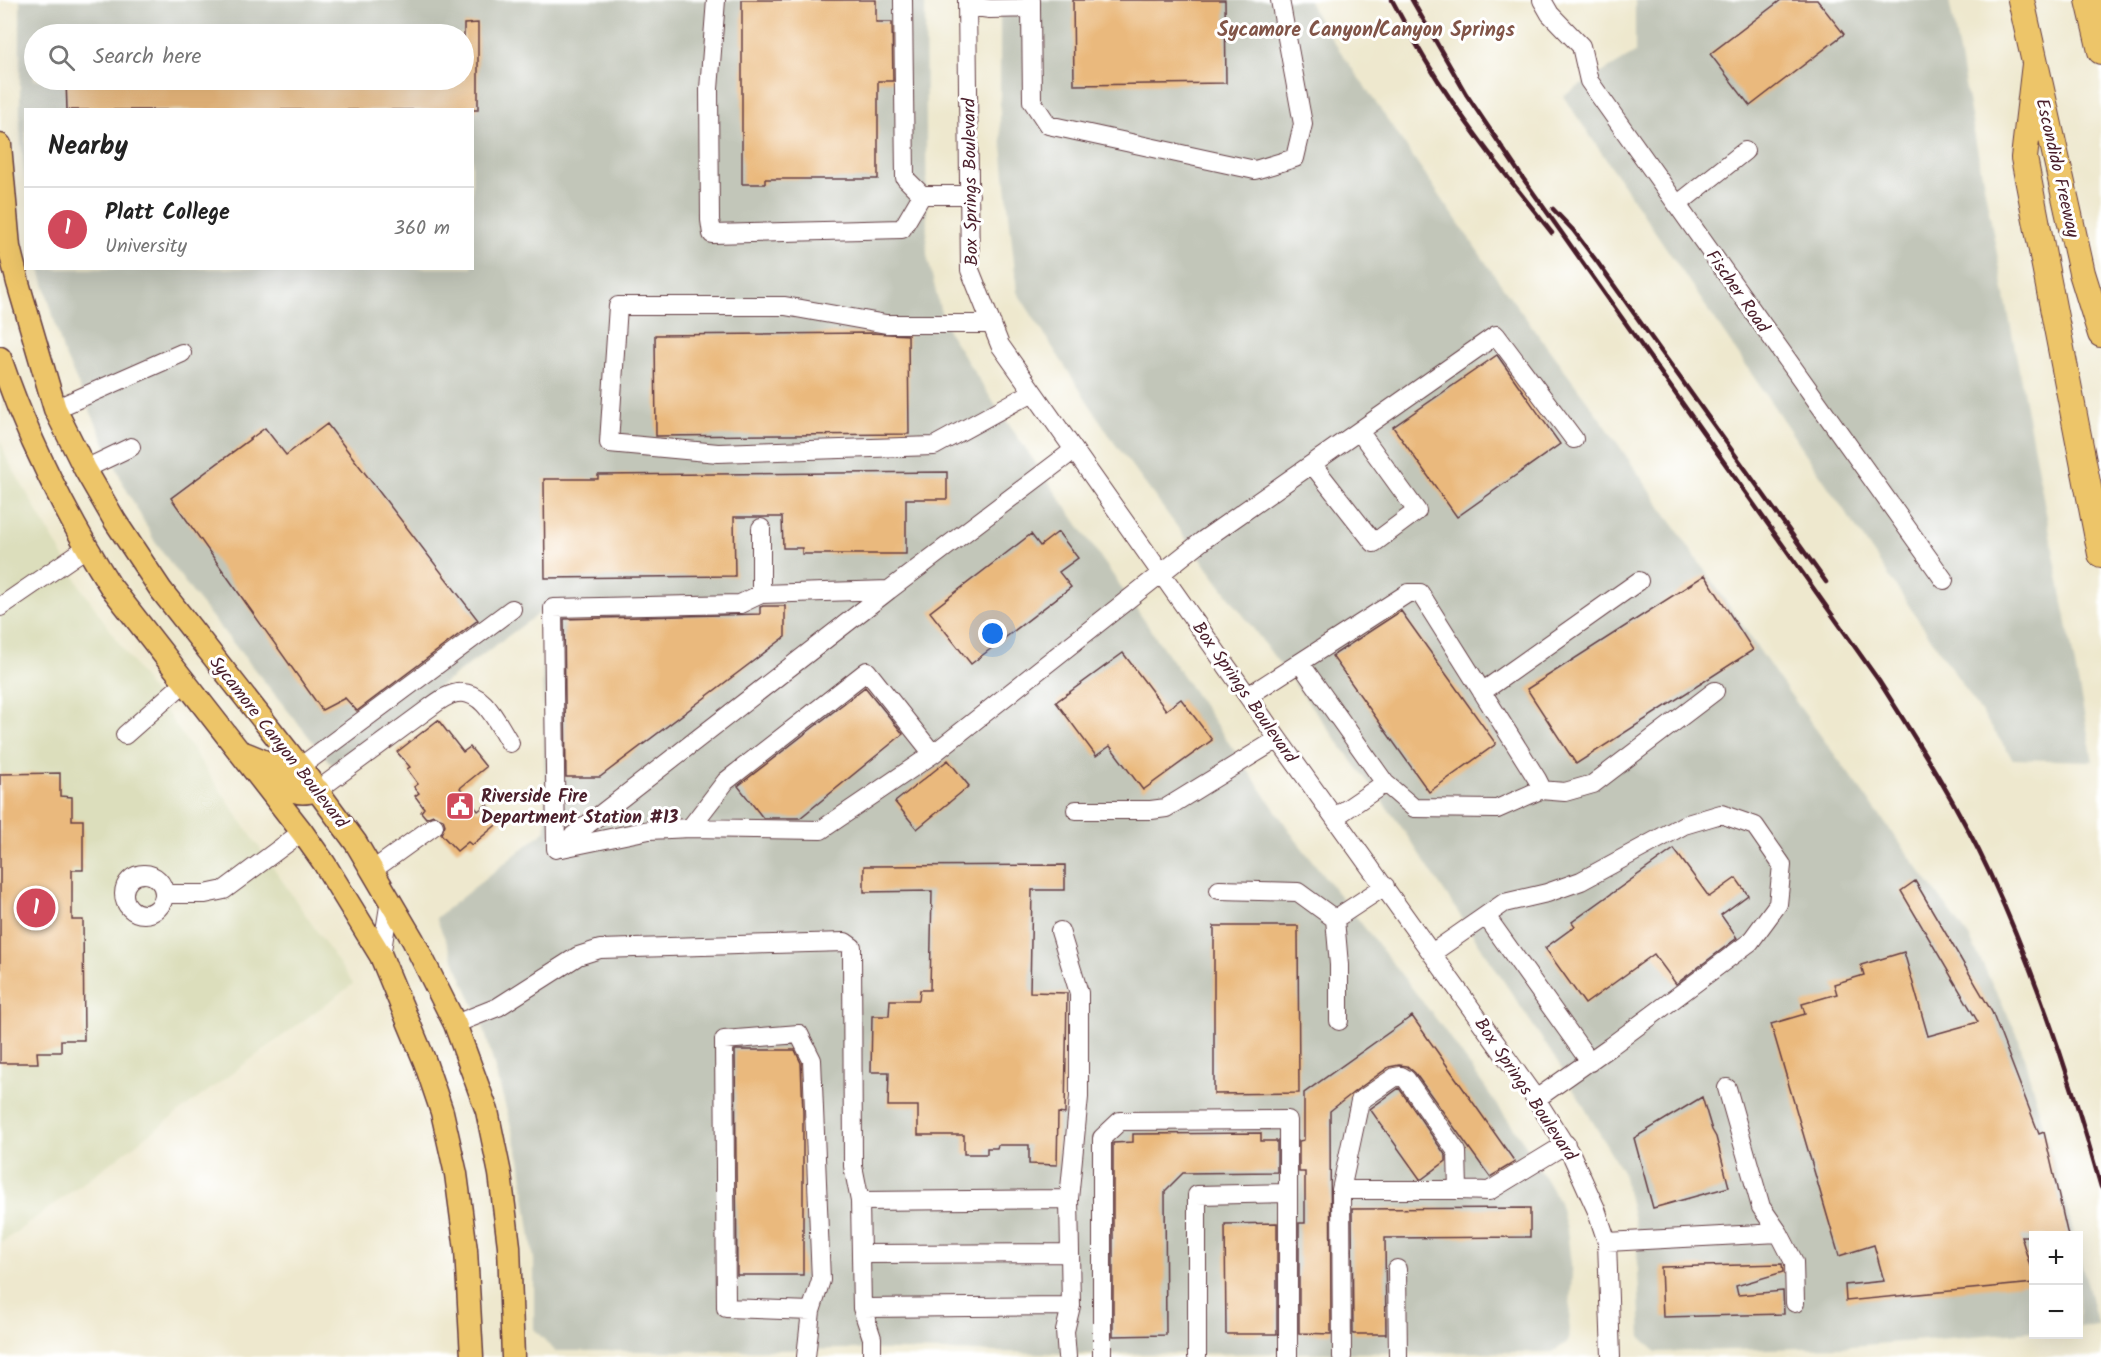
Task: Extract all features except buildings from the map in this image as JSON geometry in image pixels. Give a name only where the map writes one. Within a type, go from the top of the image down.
[{"type":"highway","name":"Escondido Freeway","points":[[2021,0],[2082,273],[2101,334]]},
{"type":"highway","points":[[2089,0],[2101,51]]},
{"type":"highway","points":[[2035,64],[2024,158],[2101,554]]},
{"type":"main road","name":"Sycamore Canyon Boulevard","points":[[0,145],[5,248],[55,409],[85,469],[115,522],[160,590],[318,790],[356,843],[413,940],[455,1024],[487,1112],[500,1174],[509,1246],[513,1357]]},
{"type":"main road","name":"Sycamore Canyon Boulevard","points":[[0,358],[15,403],[32,442],[63,507],[86,548],[111,587],[184,683],[302,832],[324,863],[381,956],[425,1062],[450,1142],[466,1250],[472,1357]]},
{"type":"main road","points":[[235,749],[276,768],[294,791],[303,795],[318,790]]},
{"type":"street","points":[[716,0],[709,89],[712,234],[902,229],[922,195]]},
{"type":"street","points":[[903,0],[905,178],[922,195],[970,195]]},
{"type":"street","points":[[968,3],[990,9],[1031,4],[1032,101],[1048,125],[1255,170],[1295,158],[1303,124],[1280,0]]},
{"type":"street","name":"Fischer Road","points":[[1542,0],[1550,14],[1581,46],[1589,81],[1944,580]]},
{"type":"street","name":"Box Springs Boulevard","points":[[968,3],[970,270],[1000,345],[1566,1144],[1592,1199],[1607,1242],[1611,1357]]},
{"type":"street","points":[[1677,204],[1744,152]]},
{"type":"street","points":[[992,324],[886,324],[785,306],[618,306],[609,443],[718,453],[934,446],[1033,392]]},
{"type":"street","points":[[556,849],[649,830],[690,828],[821,830],[933,754],[1202,541],[1496,335],[1574,439]]},
{"type":"street","points":[[55,409],[182,353]]},
{"type":"street","points":[[1312,464],[1374,543],[1417,512],[1359,431]]},
{"type":"street","points":[[85,469],[131,447]]},
{"type":"street","points":[[556,849],[889,590],[1074,450]]},
{"type":"street","points":[[761,528],[761,594]]},
{"type":"street","points":[[0,607],[86,548]]},
{"type":"street","points":[[1482,692],[1639,581]]},
{"type":"street","points":[[556,849],[553,608],[740,604],[761,594],[889,590]]},
{"type":"street","points":[[1248,696],[1408,593],[1420,593],[1537,779],[1540,790]]},
{"type":"street","points":[[300,767],[512,609]]},
{"type":"street","points":[[1300,663],[1385,783],[1417,809],[1440,807],[1497,809],[1540,790],[1565,792],[1593,784],[1715,691]]},
{"type":"street","points":[[690,828],[726,781],[867,671],[933,754]]},
{"type":"street","points":[[125,735],[184,683]]},
{"type":"street","points":[[318,790],[428,709],[444,698],[457,693],[470,694],[485,704],[510,743]]},
{"type":"street","points":[[1076,810],[1166,808],[1278,739]]},
{"type":"street","points":[[1335,817],[1385,783]]},
{"type":"street","points":[[1432,953],[1504,903],[1547,893],[1581,881],[1684,825],[1721,814],[1755,826],[1782,866],[1778,904],[1750,942],[1590,1062],[1536,1099]]},
{"type":"street","points":[[373,870],[434,826]]},
{"type":"street","points":[[165,894],[204,894],[225,890],[302,832]]},
{"type":"street","points":[[1335,919],[1385,886]]},
{"type":"street","points":[[1219,890],[1298,892],[1335,919],[1340,965],[1340,1021]]},
{"type":"street","points":[[381,956],[390,900]]},
{"type":"street","points":[[1486,916],[1590,1062]]},
{"type":"street","points":[[1060,931],[1079,993],[1078,1097],[1069,1198],[1071,1306],[1065,1331],[1066,1357]]},
{"type":"street","points":[[455,1024],[498,1007],[578,956],[600,949],[845,942],[852,947],[853,1166],[860,1201],[862,1308],[872,1338],[872,1357]]},
{"type":"street","points":[[806,1357],[811,1311],[821,1280],[812,1060],[799,1034],[724,1040],[726,1308],[811,1311]]},
{"type":"street","points":[[1342,1357],[1341,1190],[1360,1101],[1395,1077],[1401,1076],[1406,1079],[1457,1152],[1458,1190]]},
{"type":"street","points":[[1726,1088],[1761,1207],[1779,1233],[1794,1262],[1795,1304]]},
{"type":"street","points":[[1102,1357],[1102,1138],[1119,1121],[1288,1120],[1288,1357]]},
{"type":"street","points":[[1341,1190],[1489,1191],[1566,1144]]},
{"type":"street","points":[[1197,1357],[1197,1195],[1288,1193]]},
{"type":"street","points":[[860,1201],[1069,1198]]},
{"type":"street","points":[[1607,1242],[1779,1233]]},
{"type":"street","points":[[862,1254],[1070,1253]]},
{"type":"street","points":[[1397,1269],[1398,1357]]},
{"type":"street","points":[[862,1308],[1071,1306]]},
{"type":"shaded area","points":[[20,0],[925,0],[927,255],[940,309],[949,333],[994,403],[1296,840],[1440,1024],[1525,1144],[1559,1202],[1567,1230],[1572,1273],[1568,1342],[1552,1352],[1091,1354],[845,1349],[555,1351],[534,1329],[534,1260],[520,1159],[484,1029],[436,918],[546,830],[541,612],[332,765],[198,600],[155,542],[124,485],[63,351],[40,270],[474,270],[474,108],[24,108],[24,175],[20,127]]},
{"type":"shaded area","points":[[1000,0],[1309,0],[1316,16],[1502,286],[1605,425],[1779,679],[1969,937],[2018,1036],[2073,1231],[2029,1231],[2029,1331],[1840,1347],[1656,1352],[1641,1337],[1636,1228],[1623,1173],[1560,1066],[1400,825],[1113,441],[1017,292],[1000,126]]},
{"type":"shaded area","points":[[1635,0],[1949,0],[2093,761],[2013,759],[1563,96],[1635,53]]},
{"type":"shaded area","points":[[0,439],[6,457],[82,589],[353,984],[0,1244]]},
{"type":"shaded area","points":[[2083,1269],[2086,1279],[2098,1325],[2083,1327]]},
{"type":"railway","points":[[1392,0],[1426,61],[1470,127],[1552,233]]},
{"type":"railway","points":[[1412,0],[1466,94],[1520,174],[1879,681],[1938,776],[1978,849],[2023,951],[2065,1067],[2101,1187]]},
{"type":"railway","points":[[1553,209],[1573,230],[1598,263],[1826,582]]},
{"type":"place","name":"Riverside Fire Department Station #13","points":[[460,806]]},
{"type":"place","name":"Platt College","points":[[36,908]]},
{"type":"district","name":"Sycamore Canyon/Canyon Springs","points":[[1366,29]]}]
